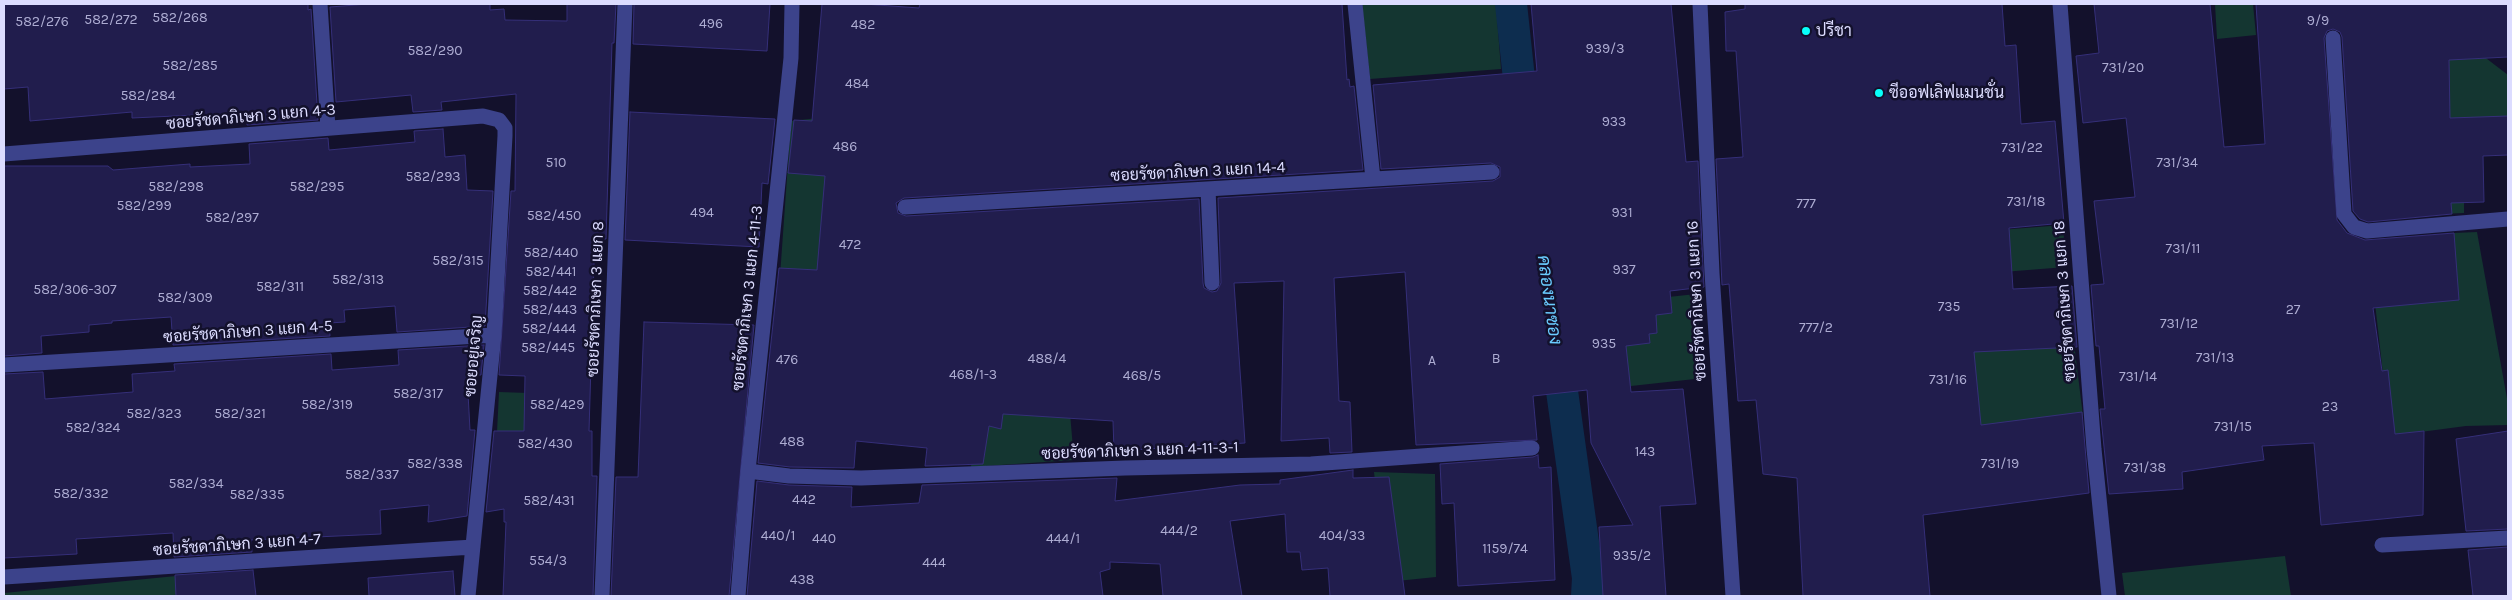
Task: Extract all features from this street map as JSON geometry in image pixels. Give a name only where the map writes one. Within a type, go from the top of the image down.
[{"type":"street","points":[[320,4],[328,128]]},
{"type":"street","name":"ซอยรัชดาภิเษก 3 แยก 8","points":[[602,596],[625,4]]},
{"type":"street","name":"ซอยรัชดาภิเษก 3 แยก 4-11-3","points":[[738,596],[748,471],[791,58],[792,4]]},
{"type":"street","points":[[1355,4],[1373,179]]},
{"type":"street","name":"ซอยรัชดาภิเษก 3 แยก 16","points":[[1700,4],[1712,273],[1733,596]]},
{"type":"street","name":"ซอยรัชดาภิเษก 3 แยก 18","points":[[2060,4],[2094,449],[2109,596]]},
{"type":"street","points":[[2333,38],[2344,214],[2354,227],[2367,231],[2508,219]]},
{"type":"street","name":"ซอยรัชดาภิเษก 3 แยก 4-3","points":[[4,154],[483,116],[499,120]]},
{"type":"street","name":"ซอยอยู่เจริญ","points":[[468,596],[494,335],[505,136],[505,128],[499,120]]},
{"type":"street","name":"ซอยรัชดาภิเษก 3 แยก 14-4","points":[[905,206],[1492,172]]},
{"type":"street","points":[[1208,189],[1212,283]]},
{"type":"street","name":"ซอยรัชดาภิเษก 3 แยก 4-5","points":[[4,365],[494,335]]},
{"type":"street","name":"ซอยรัชดาภิเษก 3 แยก 4-11-3-1","points":[[748,471],[788,476],[861,478],[1125,468],[1311,464],[1532,448]]},
{"type":"street","points":[[2382,545],[2508,538]]},
{"type":"street","name":"ซอยรัชดาภิเษก 3 แยก 4-7","points":[[4,577],[473,547]]},
{"type":"green space","points":[[1362,4],[1496,4],[1501,69],[1370,79]]},
{"type":"green space","points":[[2215,4],[2253,4],[2256,35],[2217,39]]},
{"type":"green space","points":[[2478,52],[2508,75],[2508,128],[2464,134],[2464,213],[2417,215],[2412,57]]},
{"type":"green space","points":[[854,114],[822,278],[780,276],[791,121]]},
{"type":"green space","points":[[2063,225],[2066,267],[2003,272],[2000,230]]},
{"type":"green space","points":[[2477,232],[2508,404],[2508,425],[2466,426],[2390,436],[2375,303],[2456,294],[2454,233]]},
{"type":"green space","points":[[1696,294],[1704,378],[1622,387],[1613,303]]},
{"type":"green space","points":[[2071,319],[2083,416],[1920,442],[1909,333]]},
{"type":"green space","points":[[499,392],[528,393],[526,433],[497,432]]},
{"type":"green space","points":[[975,409],[1070,413],[1074,460],[971,467]]},
{"type":"green space","points":[[1374,472],[1435,474],[1436,577],[1387,582]]},
{"type":"green space","points":[[2285,556],[2291,596],[2125,596],[2122,573]]},
{"type":"green space","points":[[176,576],[178,594],[171,596],[4,596],[4,593]]},
{"type":"building","points":[[4,4],[308,4],[308,10],[311,9],[318,120],[247,125],[247,118],[218,120],[218,114],[132,118],[132,112],[30,121],[28,87],[4,89]]},
{"type":"building","points":[[368,4],[490,4],[490,10],[504,9],[505,20],[567,21],[567,4],[616,4],[614,43],[612,43],[606,239],[595,241],[594,264],[589,431],[592,431],[592,476],[597,476],[593,596],[503,596],[506,522],[504,522],[504,509],[486,512],[494,431],[524,431],[525,376],[499,375],[511,191],[515,191],[516,94],[441,102],[442,110],[413,112],[411,95],[336,102],[330,7]]},
{"type":"building","points":[[634,4],[770,4],[767,51],[633,44]]},
{"type":"building","points":[[822,4],[864,4],[919,8],[920,4],[1342,4],[1347,80],[1349,79],[1350,87],[1354,86],[1363,170],[904,198],[896,203],[898,213],[906,216],[1199,199],[1203,283],[1204,288],[1212,292],[1217,291],[1221,283],[1218,198],[1493,181],[1500,177],[1500,167],[1491,163],[1381,169],[1373,85],[1537,71],[1531,4],[1671,4],[1686,162],[1698,161],[1704,287],[1670,291],[1672,313],[1656,315],[1657,333],[1649,334],[1650,343],[1626,346],[1631,392],[1683,389],[1696,504],[1660,506],[1666,596],[1603,596],[1599,527],[1633,525],[1591,443],[1587,390],[1533,396],[1537,440],[1416,445],[1405,272],[1334,278],[1339,401],[1350,402],[1352,452],[1330,453],[1329,438],[1281,441],[1284,281],[1234,283],[1245,443],[1114,451],[1113,421],[1003,414],[1001,429],[989,426],[983,464],[925,466],[927,448],[856,441],[854,468],[790,467],[758,463],[779,268],[817,270],[825,176],[788,173],[794,120],[812,121]]},
{"type":"building","points":[[1745,4],[2002,4],[2005,46],[2016,45],[2021,124],[2055,121],[2064,223],[2009,228],[2013,289],[2072,286],[2077,347],[1974,352],[1981,425],[2082,412],[2089,493],[1923,515],[1930,596],[1803,596],[1797,478],[1763,474],[1756,400],[1738,401],[1729,284],[1722,285],[1716,159],[1743,157],[1736,51],[1726,51],[1725,12],[1745,9]]},
{"type":"building","points":[[2094,4],[2210,4],[2224,147],[2265,144],[2256,4],[2508,4],[2508,57],[2449,60],[2450,118],[2508,116],[2508,155],[2483,156],[2484,202],[2451,203],[2452,214],[2368,222],[2360,219],[2353,211],[2342,37],[2340,32],[2333,29],[2327,31],[2324,38],[2337,220],[2347,233],[2365,240],[2454,233],[2459,300],[2373,308],[2382,371],[2388,370],[2395,434],[2424,431],[2423,515],[2321,525],[2314,443],[2262,446],[2264,460],[2182,472],[2183,489],[2109,494],[2100,409],[2105,409],[2099,346],[2096,346],[2091,285],[2104,284],[2094,201],[2135,197],[2126,118],[2083,123],[2076,56],[2099,53]]},
{"type":"building","points":[[630,112],[775,119],[768,184],[762,183],[759,247],[625,240]]},
{"type":"building","points":[[443,129],[445,157],[465,155],[467,190],[493,191],[485,326],[397,332],[395,306],[344,310],[345,322],[329,323],[330,336],[173,345],[171,317],[112,321],[112,323],[89,325],[89,332],[41,336],[42,353],[4,356],[4,166],[108,166],[113,170],[190,164],[190,167],[250,164],[249,144],[328,138],[329,150],[415,142],[414,131]]},
{"type":"building","points":[[644,322],[754,325],[729,596],[611,596],[616,477],[638,477]]},
{"type":"building","points":[[484,345],[481,375],[467,375],[470,430],[475,430],[467,516],[428,522],[429,505],[380,510],[381,534],[251,540],[252,552],[174,557],[173,533],[76,539],[77,554],[4,558],[4,374],[43,372],[45,399],[133,392],[132,374],[175,371],[174,364],[331,354],[332,370],[399,365],[398,350]]},
{"type":"building","points":[[2508,431],[2508,529],[2466,531],[2456,439]]},
{"type":"building","points":[[1538,455],[1539,468],[1551,467],[1555,580],[1458,586],[1454,503],[1442,504],[1440,464],[1533,457]]},
{"type":"building","points":[[1353,470],[1353,478],[1389,477],[1405,596],[1330,596],[1328,568],[1302,570],[1300,552],[1287,552],[1285,514],[1230,521],[1242,596],[1163,596],[1160,564],[1110,562],[1110,569],[1100,572],[1103,596],[747,596],[757,481],[789,485],[852,487],[851,507],[919,503],[922,485],[1117,478],[1115,501],[1240,485],[1280,484],[1280,480]]},
{"type":"building","points":[[2508,547],[2508,596],[2473,596],[2468,550]]},
{"type":"building","points":[[253,570],[256,596],[176,596],[175,575]]},
{"type":"building","points":[[453,571],[455,596],[369,596],[368,578]]},
{"type":"waterway","name":"คลองนาซอง","points":[[1511,4],[1523,116]]},
{"type":"waterway","name":"คลองนาซอง","points":[[1556,348],[1588,578],[1587,596]]},
{"type":"place","name":"ปรีชา","points":[[1806,31]]},
{"type":"place","name":"ซีออฟเลิฟแมนชั่น","points":[[1879,93]]}]
